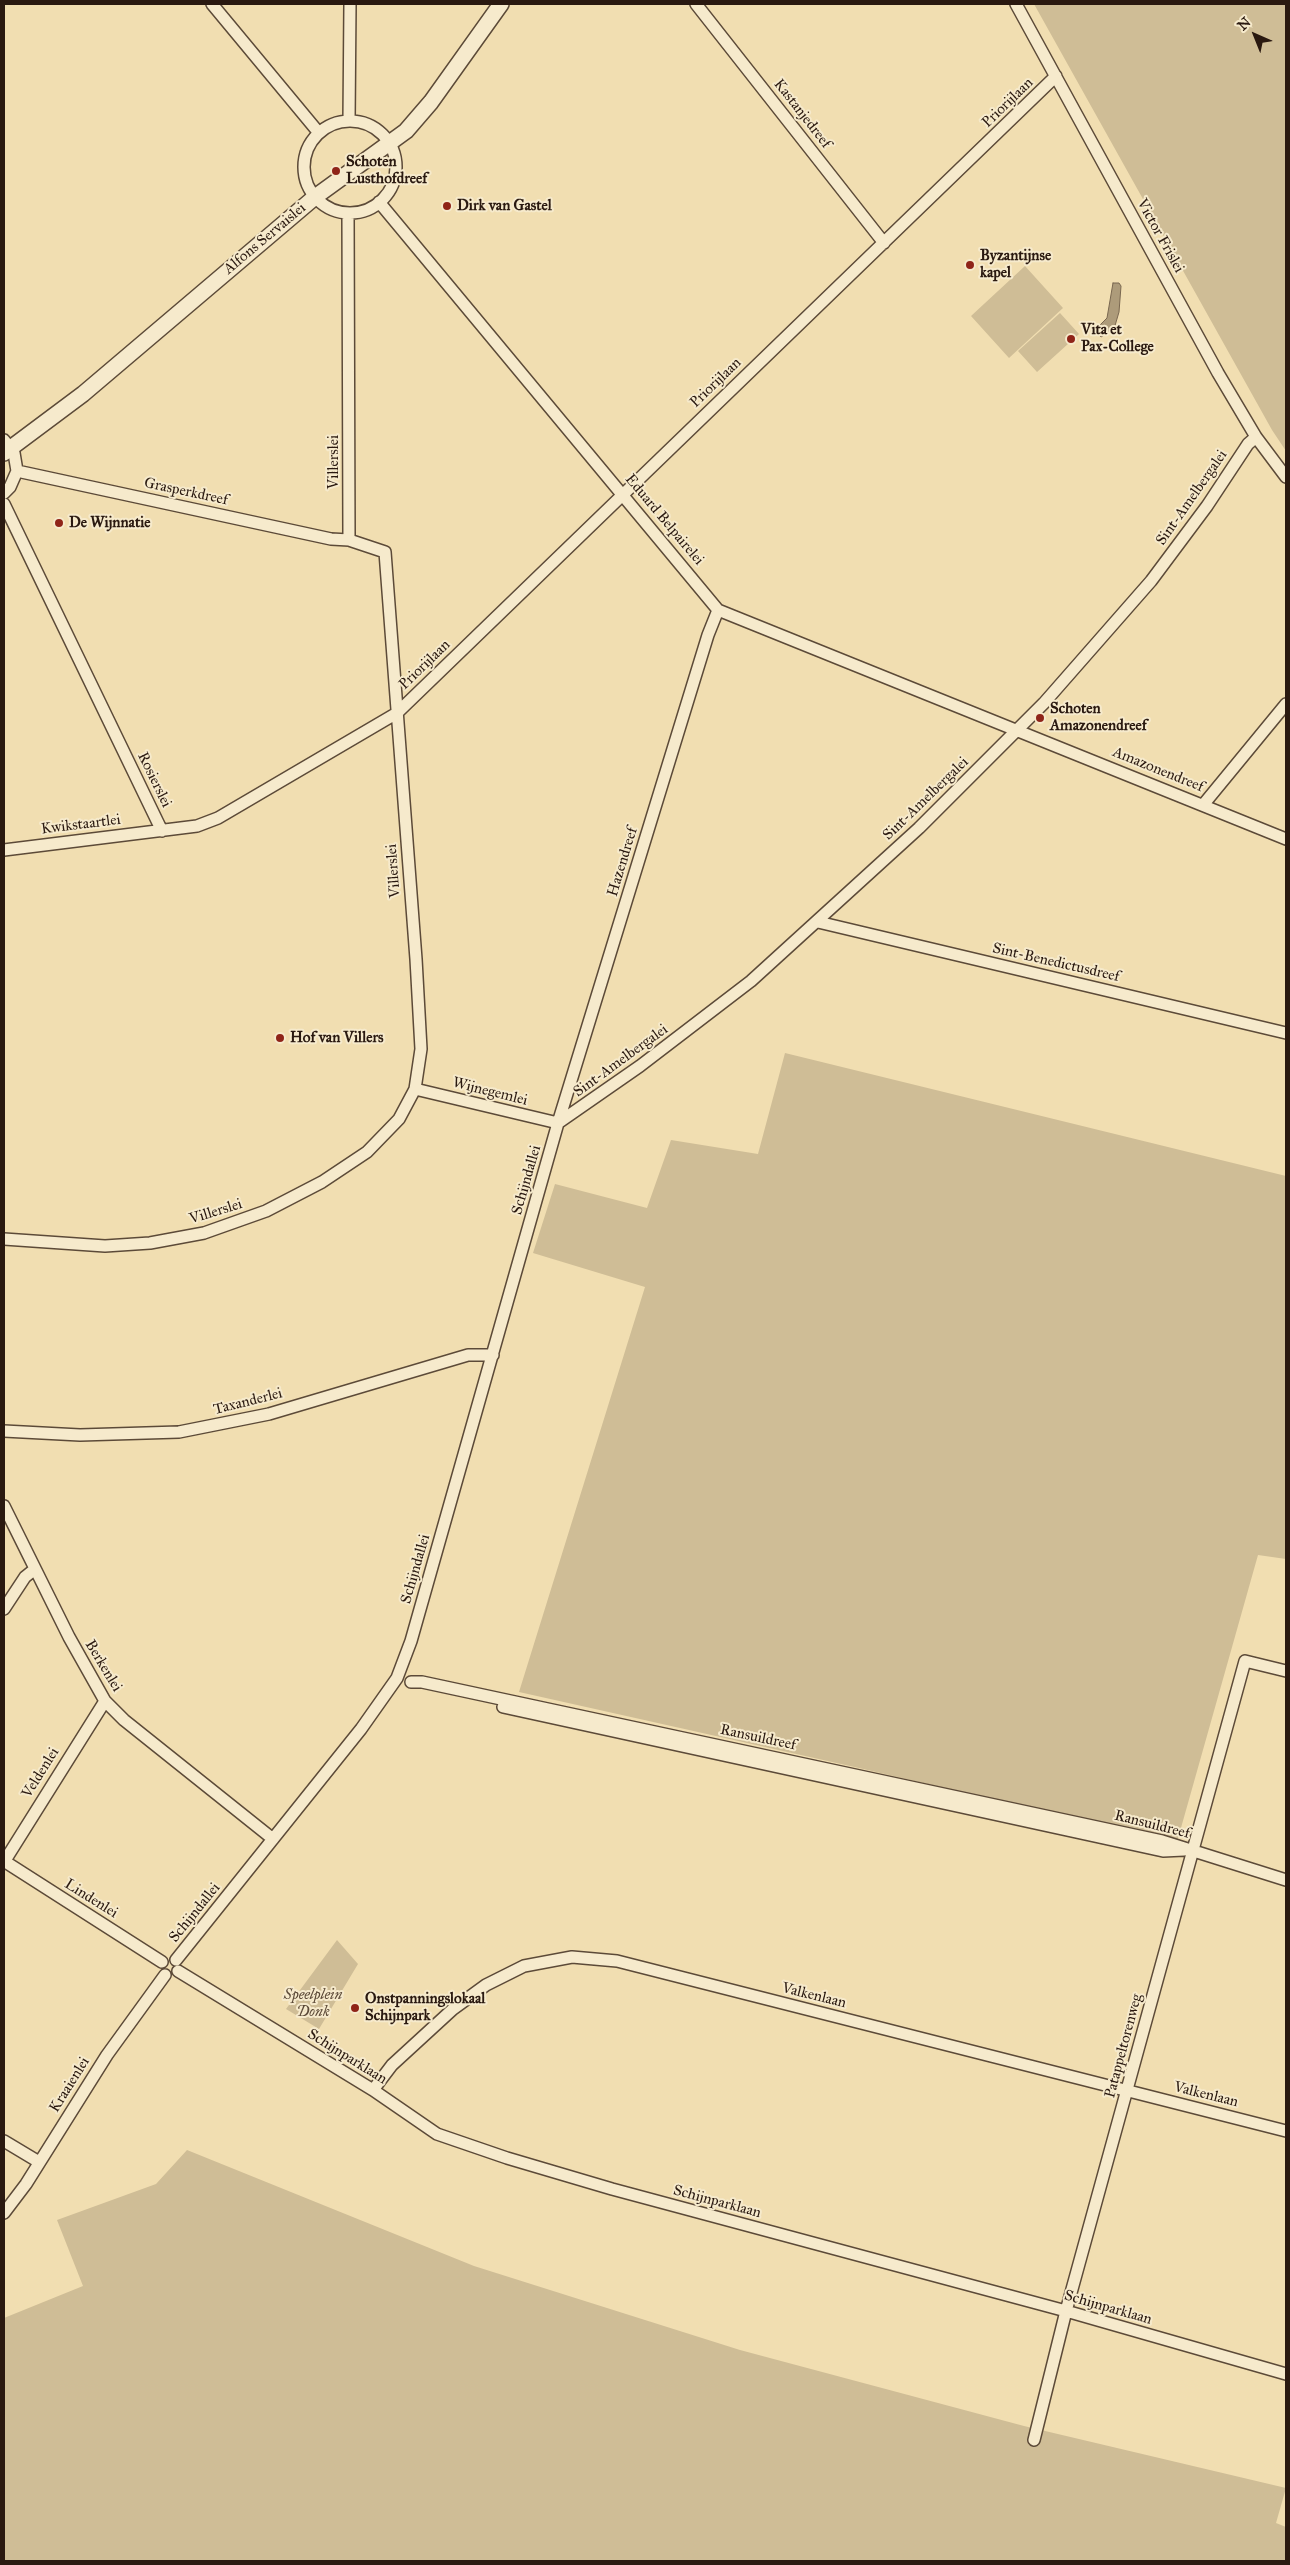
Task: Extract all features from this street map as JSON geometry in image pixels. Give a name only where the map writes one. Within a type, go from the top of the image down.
[{"type":"street","points":[[212,4],[319,133]]},
{"type":"street","points":[[349,121],[350,4]]},
{"type":"street","name":"Alfons Servaislei","points":[[6,447],[84,394],[315,197],[406,131],[431,102],[501,4]]},
{"type":"street","name":"Kastanjedreef","points":[[696,4],[884,243]]},
{"type":"street","name":"Victor Frislei","points":[[1016,4],[1168,284],[1256,437],[1286,477]]},
{"type":"street","name":"Priorijlaan","points":[[397,713],[1056,76]]},
{"type":"street","points":[[349,121],[369,125],[384,137],[394,154],[395,175],[386,194],[379,202],[364,210],[348,213],[335,210],[315,197],[308,187],[304,164],[306,152],[319,133],[334,124],[349,121]]},
{"type":"street","name":"Eduard Belpairelei","points":[[379,202],[718,610],[1018,731]]},
{"type":"street","name":"Villerslei","points":[[4,1240],[105,1246],[150,1243],[204,1233],[266,1211],[322,1182],[367,1152],[399,1119],[416,1089],[421,1049],[385,552],[349,540],[348,213]]},
{"type":"street","name":"Sint-Amelbergalei","points":[[558,1123],[596,1099],[751,981],[919,828],[1018,731],[1152,581],[1207,506],[1248,444],[1256,437]]},
{"type":"street","points":[[4,493],[10,487],[17,470],[6,447]]},
{"type":"street","name":"Grasperkdreef","points":[[17,470],[331,539],[349,540]]},
{"type":"street","name":"Rosierslei","points":[[4,504],[162,831],[197,826],[218,818],[397,713]]},
{"type":"street","name":"Hazendreef","points":[[558,1123],[705,644],[718,610]]},
{"type":"street","points":[[1204,804],[1286,704]]},
{"type":"street","name":"Amazonendreef","points":[[1018,731],[1204,804],[1286,839]]},
{"type":"street","name":"Kwikstaartlei","points":[[4,850],[162,831]]},
{"type":"street","name":"Sint-Benedictusdreef","points":[[818,922],[1286,1033]]},
{"type":"street","name":"Wijnegemlei","points":[[416,1089],[558,1123]]},
{"type":"street","name":"Schijndallei","points":[[177,1966],[273,1839],[361,1729],[397,1678],[411,1641],[558,1123]]},
{"type":"street","name":"Taxanderlei","points":[[4,1431],[80,1435],[180,1432],[269,1414],[468,1355],[493,1355]]},
{"type":"street","name":"Berkenlei","points":[[4,1506],[69,1637],[105,1701],[146,1738],[273,1839]]},
{"type":"street","points":[[4,1610],[26,1577],[35,1569]]},
{"type":"street","name":"Patappeltorenweg","points":[[1034,2440],[1066,2311],[1244,1661],[1286,1671]]},
{"type":"street","name":"Ransuildreef","points":[[397,1678],[800,1762],[1162,1841],[1286,1880]]},
{"type":"street","name":"Veldenlei","points":[[4,1861],[105,1701]]},
{"type":"street","name":"Lindenlei","points":[[4,1861],[162,1962]]},
{"type":"street","name":"Valkenlaan","points":[[372,2090],[392,2065],[453,2009],[486,1985],[524,1966],[572,1957],[616,1961],[1286,2131]]},
{"type":"street","points":[[172,1958],[177,1966],[170,1976],[165,1975],[162,1971],[162,1962],[172,1958]]},
{"type":"street","name":"Schijnparklaan","points":[[177,1966],[438,2134],[507,2158],[612,2189],[1066,2311],[1286,2374]]},
{"type":"street","name":"Kraaienlei","points":[[4,2213],[107,2055],[165,1975]]},
{"type":"street","points":[[4,2141],[39,2162]]},
{"type":"green space","points":[[1034,4],[1286,4],[1286,451],[1272,430]]},
{"type":"green space","points":[[1025,266],[1063,308],[1009,358],[971,316]]},
{"type":"green space","points":[[1060,313],[1079,334],[1037,372],[1018,351]]},
{"type":"green space","points":[[785,1053],[1286,1176],[1286,1559],[1258,1555],[1177,1842],[519,1692],[645,1287],[533,1253],[555,1184],[647,1208],[671,1140],[758,1154]]},
{"type":"green space","name":"Speelplein Donk","points":[[337,1940],[358,1964],[319,2029],[286,2009]]},
{"type":"green space","points":[[187,2150],[474,2266],[740,2350],[1024,2426],[1286,2488],[1276,2523],[1286,2527],[1286,2561],[4,2561],[4,2318],[83,2286],[57,2220],[156,2184]]},
{"type":"shaded area","points":[[1113,283],[1119,283],[1121,286],[1119,312],[1114,329],[1101,337],[1096,329],[1107,318]]},
{"type":"place","name":"Schoten Lusthofdreef","points":[[336,171]]},
{"type":"place","name":"Dirk van Gastel","points":[[447,206]]},
{"type":"place","name":"Byzantijnse kapel","points":[[970,265]]},
{"type":"place","name":"Vita et Pax-College","points":[[1071,339]]},
{"type":"place","name":"De Wijnnatie","points":[[59,523]]},
{"type":"place","name":"Schoten Amazonendreef","points":[[1040,718]]},
{"type":"place","name":"Hof van Villers","points":[[280,1038]]},
{"type":"place","name":"Onstpanningslokaal Schijnpark","points":[[355,2008]]}]
